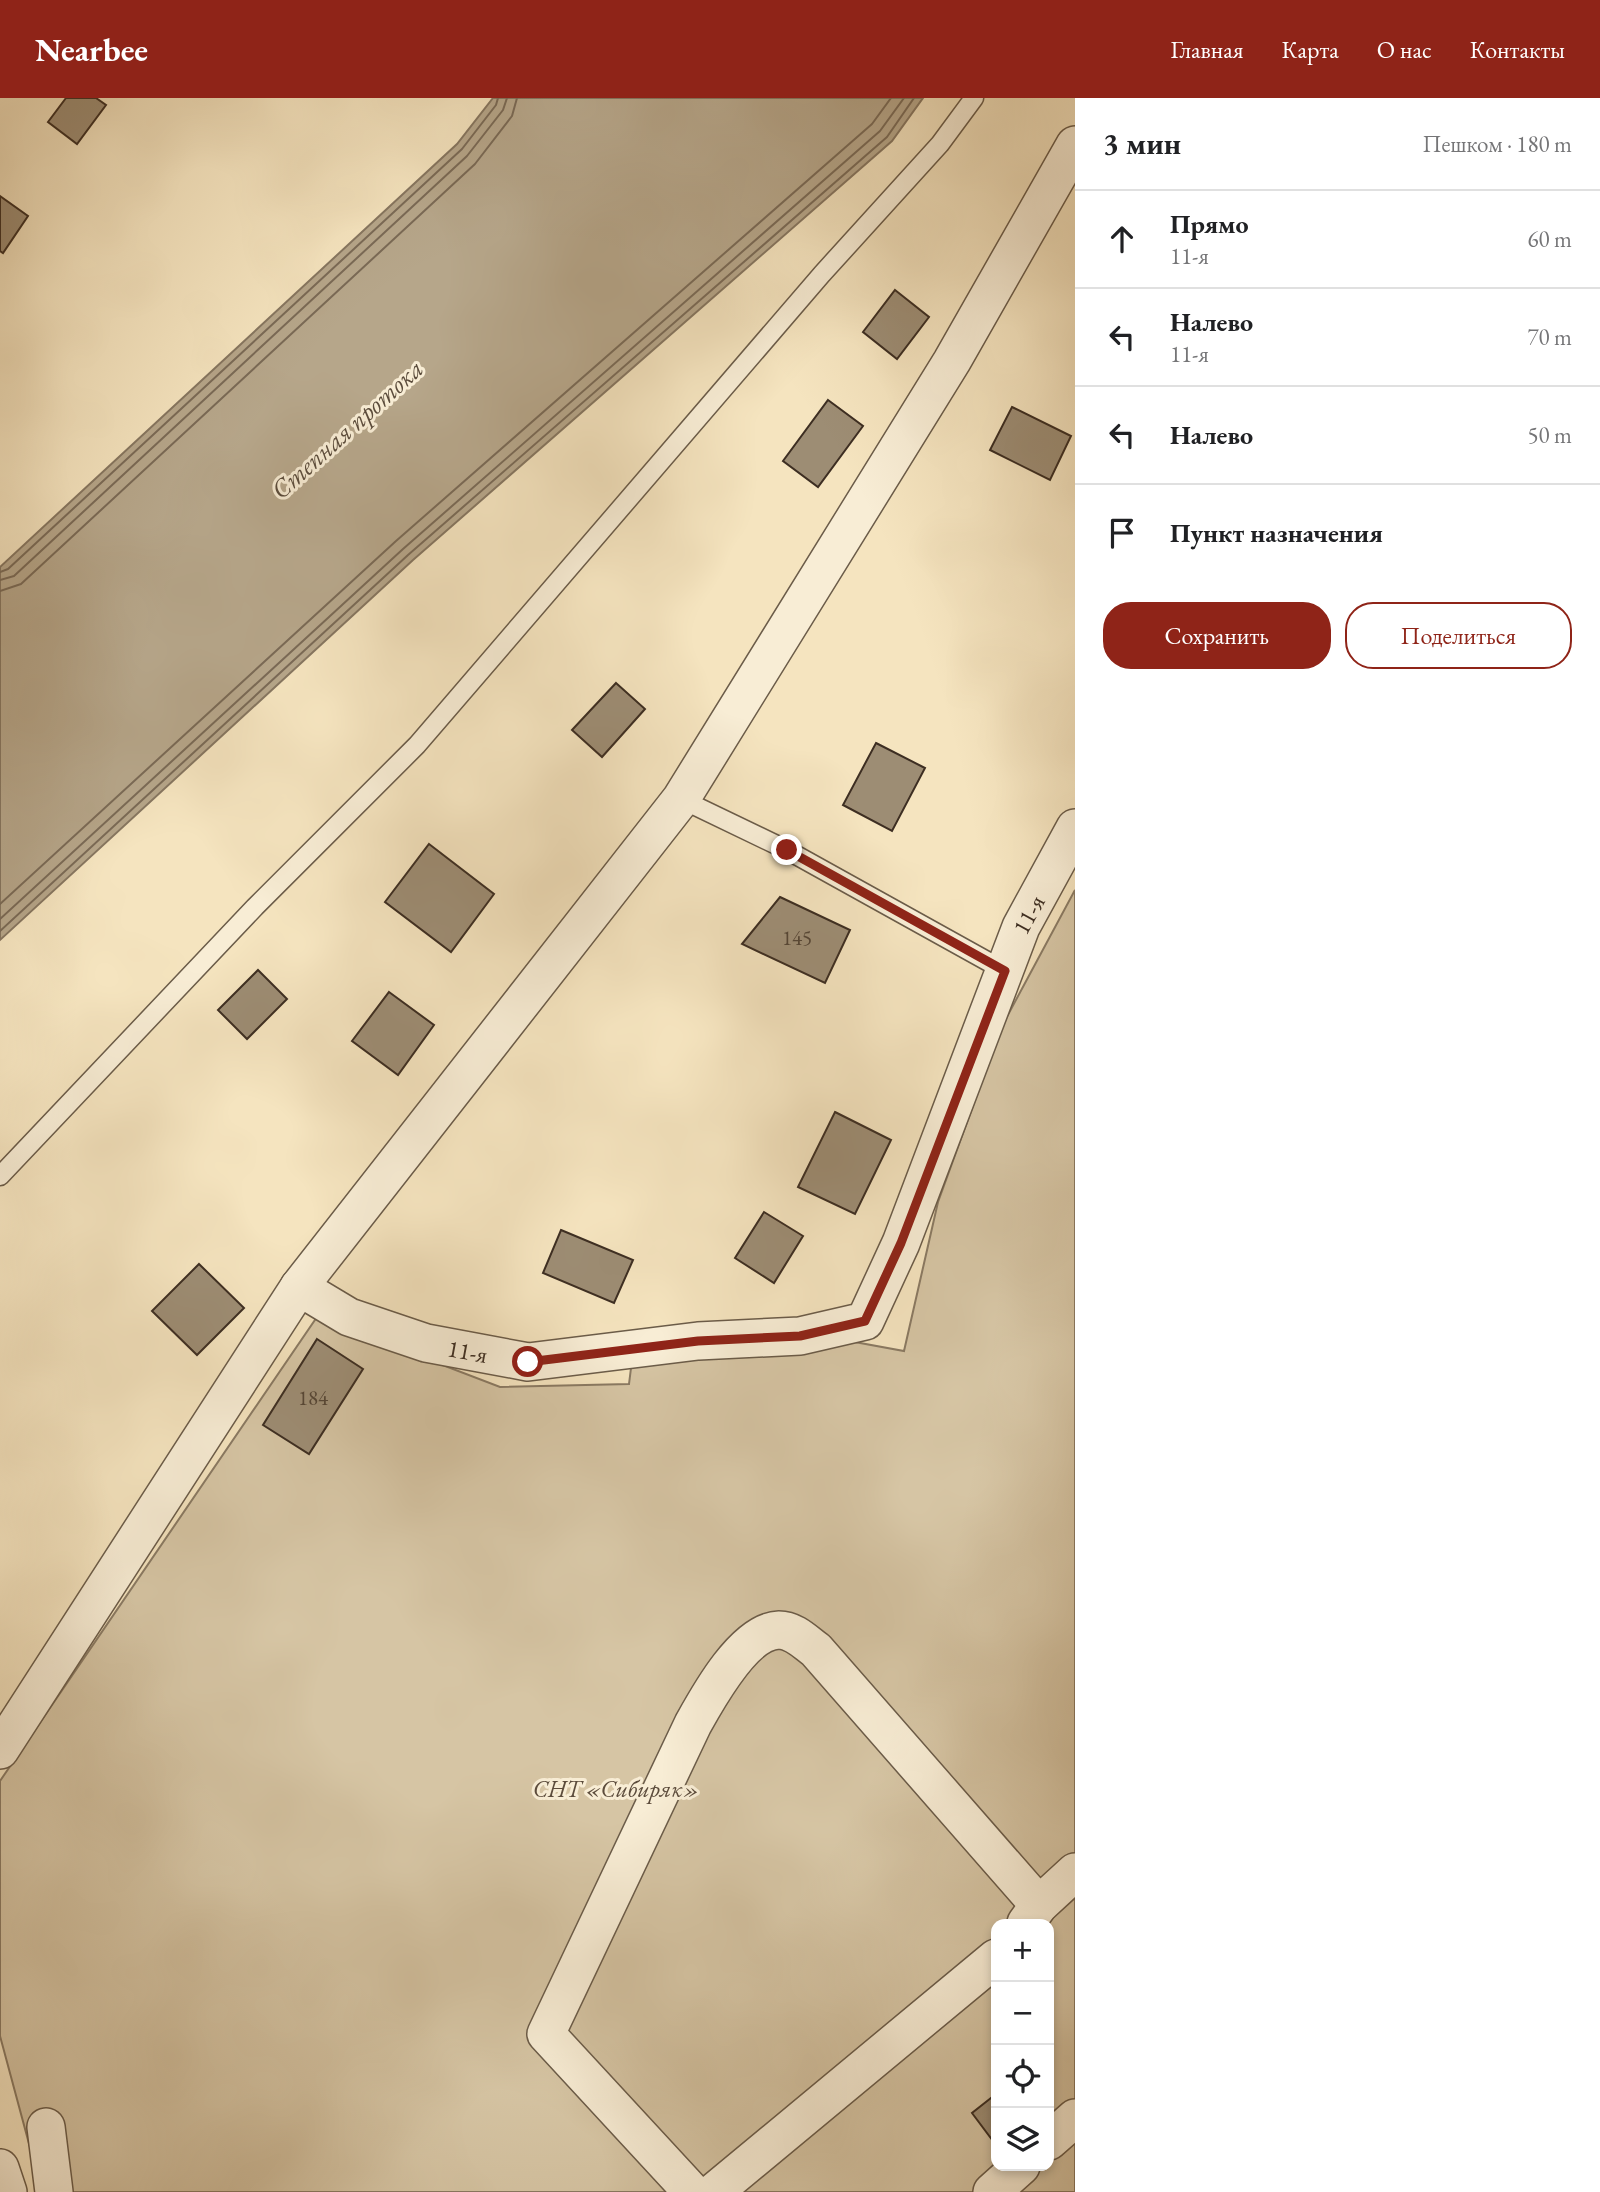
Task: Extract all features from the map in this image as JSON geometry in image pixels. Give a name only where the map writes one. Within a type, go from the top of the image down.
[{"type":"street","points":[[0,1750],[299,1287],[681,799],[952,362],[1075,145]]},
{"type":"street","name":"11-я","points":[[299,1287],[349,1317],[426,1343],[528,1362],[698,1341],[800,1336],[865,1321],[901,1243],[1021,927],[1075,828]]},
{"type":"street","points":[[692,2192],[546,2034],[693,1724],[723,1675],[746,1648],[764,1635],[777,1630],[792,1632],[817,1650],[1032,1915],[1075,1872]]},
{"type":"street","points":[[714,2192],[991,1962]]},
{"type":"street","points":[[1054,2137],[1075,2118]]},
{"type":"street","points":[[46,2127],[54,2192]]},
{"type":"street","points":[[0,2168],[8,2192]]},
{"type":"street","points":[[992,2192],[1015,2171]]},
{"type":"lane","points":[[0,1176],[254,907],[417,745],[822,274],[940,144],[974,98]]},
{"type":"lane","points":[[681,799],[787,850],[1005,971]]},
{"type":"green space","name":"СНТ «Сибиряк»","points":[[1075,890],[1075,2192],[42,2192],[0,2036],[0,1781],[317,1317],[500,1387],[629,1384],[633,1352],[773,1327],[904,1351],[938,1202],[1002,1026]]},
{"type":"water","name":"Степная протока","points":[[493,98],[923,98],[892,141],[413,560],[0,940],[0,567],[457,144]]},
{"type":"building","points":[[66,98],[96,98],[106,105],[77,144],[48,122]]},
{"type":"building","points":[[0,196],[28,216],[3,253],[0,251]]},
{"type":"building","points":[[895,290],[929,317],[897,359],[863,332]]},
{"type":"building","points":[[828,400],[863,426],[818,487],[783,461]]},
{"type":"building","points":[[1012,407],[1071,436],[1050,480],[990,450]]},
{"type":"building","points":[[616,683],[645,709],[602,757],[572,730]]},
{"type":"building","points":[[876,743],[925,768],[892,831],[843,805]]},
{"type":"building","points":[[429,844],[494,894],[451,952],[385,902]]},
{"type":"building","points":[[780,897],[850,930],[825,983],[742,944]]},
{"type":"building","points":[[258,970],[287,999],[247,1039],[218,1010]]},
{"type":"building","points":[[389,992],[434,1025],[398,1075],[352,1041]]},
{"type":"building","points":[[835,1112],[891,1140],[855,1214],[798,1187]]},
{"type":"building","points":[[764,1212],[803,1236],[774,1283],[735,1258]]},
{"type":"building","points":[[561,1230],[633,1260],[614,1303],[543,1273]]},
{"type":"building","points":[[199,1264],[244,1308],[197,1355],[152,1311]]},
{"type":"building","points":[[317,1339],[363,1369],[309,1454],[263,1425]]},
{"type":"building","points":[[991,2098],[991,2138],[972,2113]]},
{"type":"route","points":[[528,1362],[698,1341],[800,1336],[865,1321],[901,1243],[1005,971],[787,850]]}]
